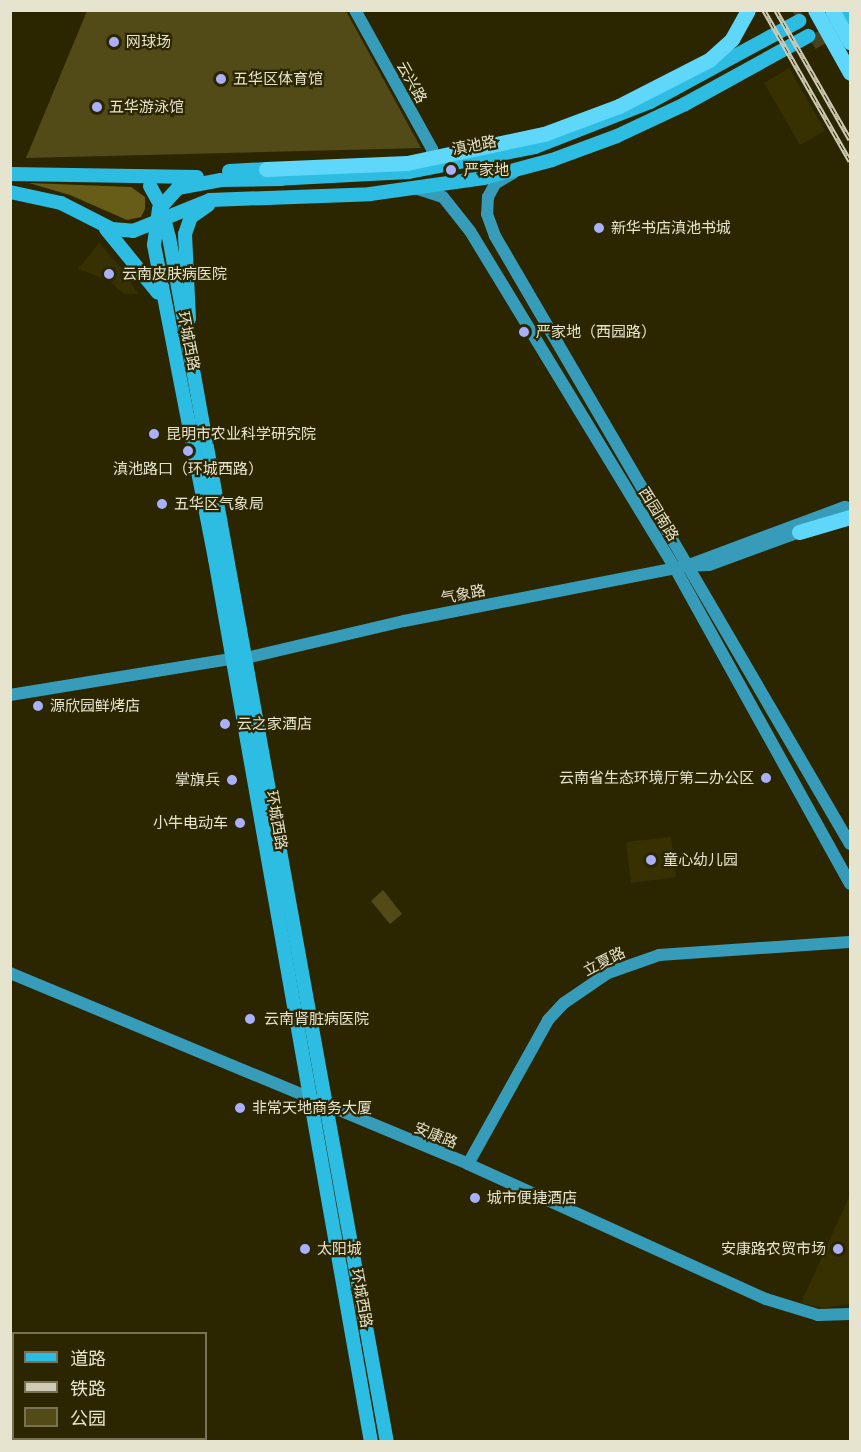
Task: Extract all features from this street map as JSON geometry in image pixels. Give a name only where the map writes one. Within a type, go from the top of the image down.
[{"type":"highway","points":[[266,169],[394,164],[489,149],[544,134],[620,106],[709,60],[732,39],[748,10]]},
{"type":"highway","points":[[816,10],[850,71]]},
{"type":"highway","points":[[831,10],[850,42]]},
{"type":"highway","points":[[799,532],[848,512]]},
{"type":"main road","points":[[831,10],[850,47]]},
{"type":"main road","points":[[843,10],[850,23]]},
{"type":"main road","name":"滇池路","points":[[216,179],[368,177],[438,168],[559,140],[691,82],[797,18]]},
{"type":"main road","points":[[10,192],[53,201],[112,229],[133,231],[160,223],[192,204],[225,198],[333,196],[411,190],[528,167],[604,142],[699,97],[764,70],[810,40]]},
{"type":"main road","points":[[10,174],[126,176],[191,181],[216,179],[266,169]]},
{"type":"main road","points":[[126,176],[150,186],[160,205],[174,191],[191,181],[266,169]]},
{"type":"main road","points":[[216,179],[214,192],[225,198]]},
{"type":"main road","points":[[133,231],[144,227],[154,215],[156,200],[150,186]]},
{"type":"main road","points":[[189,351],[186,227],[195,213],[205,206],[242,197]]},
{"type":"main road","name":"环城西路","points":[[160,205],[155,261],[231,659],[371,1442]]},
{"type":"main road","points":[[91,218],[133,257],[165,308]]},
{"type":"main road","name":"环城西路","points":[[160,223],[189,351],[328,1106],[387,1442]]},
{"type":"street","name":"云兴路","points":[[356,10],[432,149],[438,168]]},
{"type":"street","name":"西园南路","points":[[528,167],[499,181],[487,202],[492,228],[680,567],[850,884]]},
{"type":"street","name":"西园南路","points":[[411,190],[430,191],[442,197],[475,239],[850,844]]},
{"type":"street","points":[[475,239],[477,232],[485,232],[500,258],[515,273]]},
{"type":"street","name":"气象路","points":[[246,658],[404,621],[680,567],[848,512]]},
{"type":"street","name":"气象路","points":[[680,567],[709,565],[799,532]]},
{"type":"street","points":[[10,695],[231,659]]},
{"type":"street","name":"立夏路","points":[[468,1164],[548,1020],[564,1003],[608,973],[659,956],[850,942]]},
{"type":"street","name":"安康路","points":[[10,973],[468,1164],[766,1299],[818,1316],[850,1314]]},
{"type":"shaded area","points":[[789,68],[825,131],[800,145],[764,83]]},
{"type":"shaded area","points":[[29,183],[131,187],[145,197],[145,209],[141,217],[127,220],[70,195]]},
{"type":"shaded area","name":"云南皮肤病医院","points":[[99,243],[122,269],[138,294],[124,294],[108,280],[78,269]]},
{"type":"shaded area","name":"童心幼儿园","points":[[671,837],[676,877],[631,883],[626,842]]},
{"type":"shaded area","name":"安康路农贸市场","points":[[850,1195],[850,1304],[824,1308],[801,1303]]},
{"type":"green space","name":"五华区体育馆","points":[[87,11],[346,11],[421,148],[26,158]]},
{"type":"green space","points":[[383,890],[402,914],[390,924],[371,901]]},
{"type":"tunnel","points":[[794,14],[800,10]]},
{"type":"tunnel","points":[[812,43],[836,29]]},
{"type":"railway","points":[[764,10],[850,161]]},
{"type":"railway","points":[[776,10],[850,139]]},
{"type":"place","name":"网球场","points":[[114,42]]},
{"type":"place","name":"五华区体育馆","points":[[221,79]]},
{"type":"place","name":"五华游泳馆","points":[[97,107]]},
{"type":"place","name":"严家地","points":[[451,170]]},
{"type":"place","name":"新华书店滇池书城","points":[[599,228]]},
{"type":"place","name":"云南皮肤病医院","points":[[109,274]]},
{"type":"place","name":"严家地（西园路）","points":[[524,332]]},
{"type":"place","name":"昆明市农业科学研究院","points":[[154,434]]},
{"type":"place","name":"滇池路口（环城西路）","points":[[188,451]]},
{"type":"place","name":"五华区气象局","points":[[162,504]]},
{"type":"place","name":"源欣园鲜烤店","points":[[38,706]]},
{"type":"place","name":"云之家酒店","points":[[225,724]]},
{"type":"place","name":"云南省生态环境厅第二办公区","points":[[766,778]]},
{"type":"place","name":"掌旗兵","points":[[232,780]]},
{"type":"place","name":"小牛电动车","points":[[240,823]]},
{"type":"place","name":"童心幼儿园","points":[[651,860]]},
{"type":"place","name":"云南肾脏病医院","points":[[250,1019]]},
{"type":"place","name":"非常天地商务大厦","points":[[240,1108]]},
{"type":"place","name":"城市便捷酒店","points":[[475,1198]]},
{"type":"place","name":"太阳城","points":[[305,1249]]},
{"type":"place","name":"安康路农贸市场","points":[[838,1249]]}]
